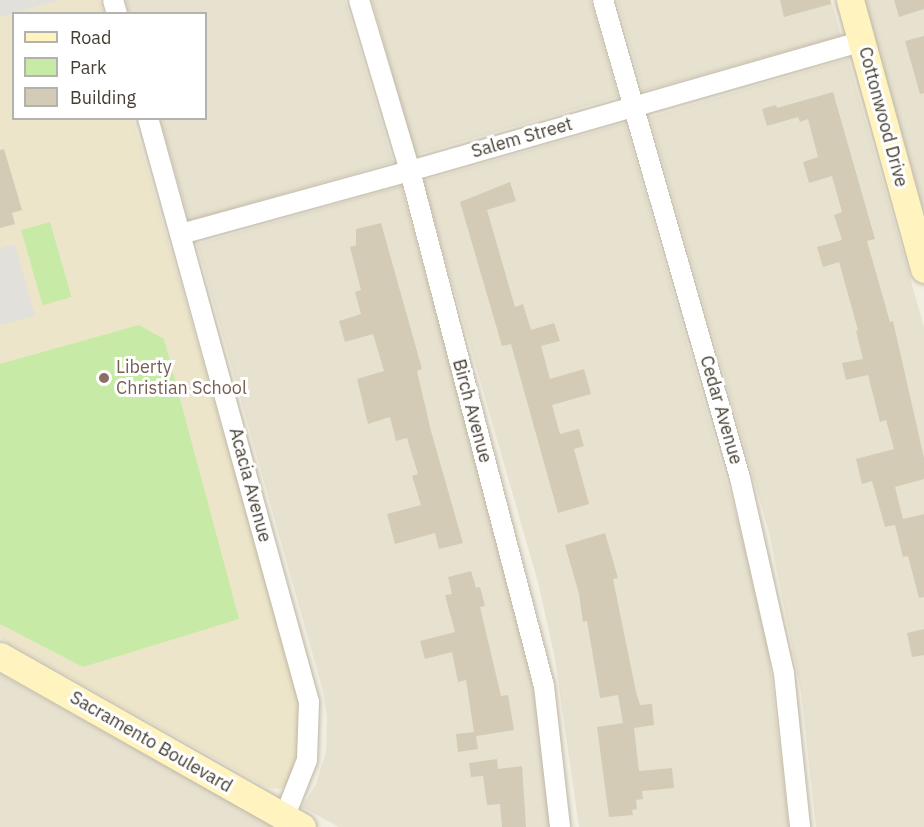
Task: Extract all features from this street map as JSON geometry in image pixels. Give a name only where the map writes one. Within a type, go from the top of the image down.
[{"type":"street","name":"Birch Avenue","points":[[359,0],[410,171],[544,686],[560,827]]},
{"type":"street","name":"Cedar Avenue","points":[[603,0],[740,478],[784,674],[800,827]]},
{"type":"street","name":"Cottonwood Drive","points":[[850,0],[924,269]]},
{"type":"street","name":"Salem Street","points":[[181,234],[410,171],[862,41]]},
{"type":"street","name":"Acacia Avenue","points":[[149,120],[309,702],[308,760],[293,822]]},
{"type":"street","name":"Sacramento Boulevard","points":[[0,656],[293,822]]},
{"type":"shaded area","name":"Liberty Christian School","points":[[0,0],[99,0],[103,12],[12,12],[12,120],[133,120],[300,701],[300,753],[293,774],[286,786],[281,789],[268,788],[0,638]]},
{"type":"shaded area","points":[[0,0],[59,0],[12,12],[0,17]]},
{"type":"shaded area","points":[[126,0],[345,0],[393,162],[189,221],[160,120],[207,120],[207,12],[129,12]]},
{"type":"shaded area","points":[[372,0],[590,0],[618,97],[415,155]]},
{"type":"shaded area","points":[[617,0],[831,0],[841,36],[643,91]]},
{"type":"shaded area","points":[[864,0],[924,0],[924,211]]},
{"type":"shaded area","points":[[848,59],[924,327],[924,827],[816,827],[801,692],[769,532],[650,117]]},
{"type":"shaded area","points":[[625,123],[740,529],[768,650],[789,827],[579,827],[555,659],[539,586],[423,181]]},
{"type":"shaded area","points":[[401,186],[507,570],[540,721],[553,827],[339,827],[302,807],[316,784],[326,752],[327,717],[323,691],[197,244]]},
{"type":"shaded area","points":[[15,244],[35,316],[0,325],[0,248]]},
{"type":"shaded area","points":[[0,674],[276,827],[0,827]]},
{"type":"green space","points":[[50,222],[71,297],[43,305],[21,230]]},
{"type":"green space","points":[[139,325],[164,339],[239,619],[83,667],[0,624],[0,364]]},
{"type":"building","points":[[780,0],[830,0],[831,4],[784,17]]},
{"type":"building","points":[[894,0],[924,0],[924,9],[899,17]]},
{"type":"building","points":[[924,36],[924,93],[920,94],[905,41]]},
{"type":"building","points":[[833,92],[875,239],[867,241],[890,322],[893,321],[924,458],[924,479],[895,487],[903,519],[924,514],[924,597],[919,598],[908,556],[903,557],[895,525],[885,527],[872,481],[862,484],[856,459],[894,449],[886,420],[880,422],[868,375],[846,380],[842,363],[863,359],[856,331],[858,330],[839,262],[823,267],[817,247],[842,240],[834,215],[842,212],[832,176],[809,183],[803,162],[818,157],[808,119],[800,122],[798,117],[767,126],[762,109],[776,105],[777,108]]},
{"type":"building","points":[[4,149],[22,210],[12,213],[15,224],[0,228],[0,150]]},
{"type":"building","points":[[510,182],[516,201],[487,210],[515,307],[523,304],[531,330],[554,323],[560,341],[541,346],[550,379],[584,369],[591,394],[552,405],[560,434],[579,429],[584,446],[574,449],[589,504],[558,513],[511,344],[502,346],[460,202]]},
{"type":"building","points":[[381,223],[422,369],[417,371],[431,431],[463,543],[439,549],[435,533],[395,544],[387,514],[421,505],[412,476],[418,474],[407,438],[396,441],[390,417],[368,424],[357,379],[384,371],[373,334],[345,342],[339,321],[361,314],[355,292],[361,290],[350,247],[356,245],[356,229]]},
{"type":"building","points":[[605,533],[618,578],[613,579],[636,692],[640,705],[652,704],[654,725],[634,728],[639,771],[672,768],[674,788],[642,791],[643,799],[636,800],[637,809],[632,810],[633,815],[609,817],[597,727],[623,723],[618,695],[600,698],[587,621],[583,622],[579,594],[565,545]]},
{"type":"building","points":[[471,571],[476,588],[480,587],[485,606],[480,607],[501,696],[508,695],[514,730],[476,736],[478,749],[458,752],[456,734],[474,732],[466,680],[458,682],[452,652],[425,659],[420,641],[455,632],[445,595],[452,594],[448,577]]},
{"type":"building","points":[[924,629],[924,655],[912,657],[907,633]]},
{"type":"building","points":[[497,759],[498,769],[522,766],[526,827],[502,827],[500,804],[487,805],[483,776],[471,777],[469,763]]},
{"type":"place","name":"Liberty Christian School","points":[[104,378]]}]
